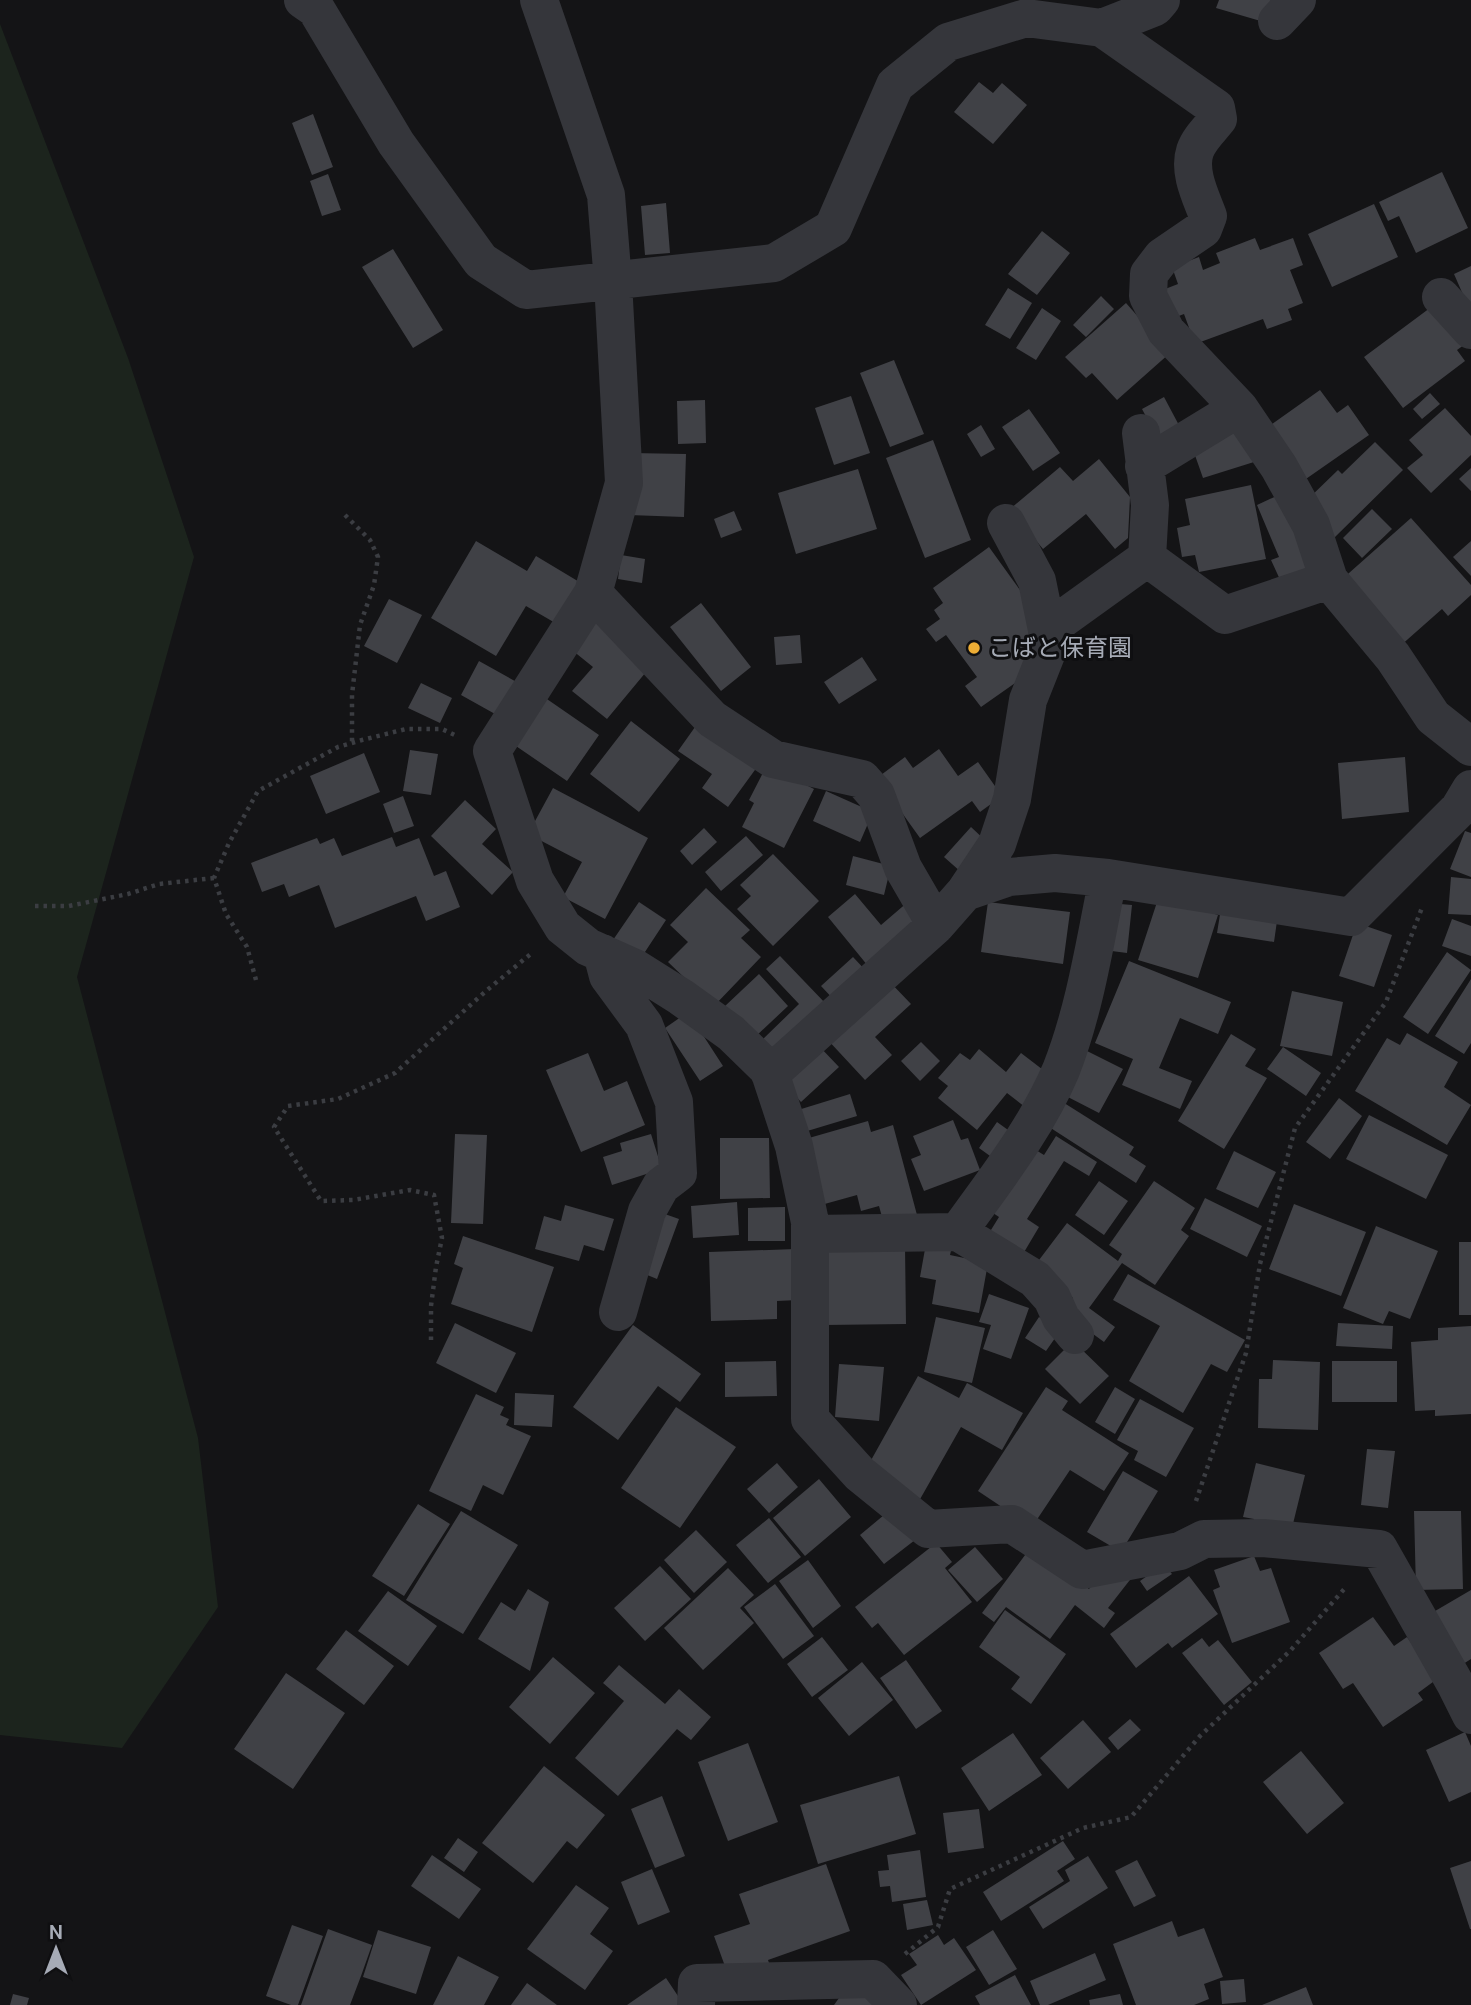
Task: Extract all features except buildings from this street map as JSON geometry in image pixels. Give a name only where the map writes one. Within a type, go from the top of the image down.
[{"type":"street","points":[[303,0],[316,9],[396,143],[481,261],[526,290],[774,263],[834,228],[895,85],[948,42],[1026,18],[1102,28],[1216,108],[1218,119],[1194,152],[1195,178],[1208,216],[1203,229],[1162,257],[1149,274],[1148,296],[1166,331],[1239,408],[1279,467],[1311,525],[1329,580],[1393,657],[1433,716],[1471,747]]},
{"type":"street","points":[[538,0],[606,195],[624,483],[593,593],[492,751],[535,880],[563,928],[588,947],[635,968],[681,997],[731,1033],[769,1070],[794,1146],[810,1222],[810,1419],[860,1475],[928,1529],[1012,1524],[1082,1570],[1180,1551],[1204,1539],[1264,1538],[1379,1549],[1457,1685],[1471,1715]]},
{"type":"street","points":[[1102,28],[1155,7],[1161,0]]},
{"type":"street","points":[[1441,297],[1471,330]]},
{"type":"street","points":[[1147,558],[1150,505],[1143,449],[1239,408]]},
{"type":"street","points":[[770,1074],[936,925],[965,892],[997,844],[1012,799],[1028,699],[1047,652],[1047,630],[1037,581],[1006,523]]},
{"type":"street","points":[[1147,558],[1225,615],[1329,580]]},
{"type":"street","points":[[1047,630],[1147,558]]},
{"type":"street","points":[[593,593],[712,719],[773,759],[862,779],[876,795],[903,868],[936,925]]},
{"type":"street","points":[[965,892],[1009,877],[1055,873],[1108,878],[1351,917],[1459,809],[1471,789]]},
{"type":"street","points":[[958,1232],[1038,1116],[1061,1069],[1078,1015],[1108,878]]},
{"type":"street","points":[[602,953],[608,976],[644,1026],[674,1102],[677,1147],[678,1173],[661,1186],[647,1211],[618,1312]]},
{"type":"street","points":[[810,1234],[958,1232],[1035,1279],[1052,1298],[1061,1318],[1075,1335]]},
{"type":"street","points":[[696,2005],[697,1983],[886,1992]]},
{"type":"path","points":[[345,515],[370,540],[378,557],[374,584],[360,625],[352,695],[352,744]]},
{"type":"path","points":[[256,980],[247,947],[226,914],[214,878],[229,843],[258,791],[338,747],[406,729],[442,729],[492,751]]},
{"type":"path","points":[[36,906],[69,906],[128,894],[159,884],[214,878]]},
{"type":"path","points":[[1180,1551],[1246,1353],[1260,1264],[1295,1128],[1385,1002],[1425,899]]},
{"type":"path","points":[[431,1340],[431,1306],[442,1238],[434,1195],[410,1190],[353,1200],[321,1201],[274,1128],[288,1106],[338,1099],[395,1073],[486,991],[563,928]]},
{"type":"path","points":[[886,1992],[938,1927],[950,1889],[1083,1828],[1131,1817],[1200,1736],[1290,1651],[1379,1549]]},
{"type":"shaded area","points":[[0,24],[128,358],[194,557],[77,977],[198,1438],[218,1607],[122,1748],[0,1735]]},
{"type":"place","name":"こばと保育園","points":[[974,648]]}]
